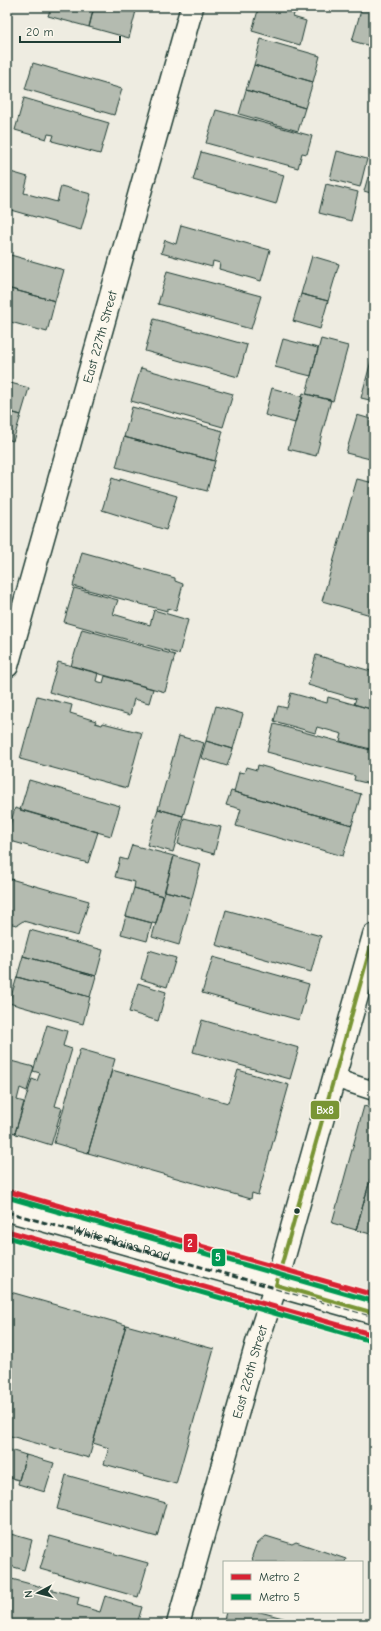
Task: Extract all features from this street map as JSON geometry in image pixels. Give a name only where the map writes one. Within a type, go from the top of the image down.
[{"type":"street","name":"East 227th Street","points":[[7,666],[192,7]]},
{"type":"street","name":"East 226th Street","points":[[178,1624],[256,1343],[276,1285],[374,935]]},
{"type":"street","name":"White Plains Road","points":[[7,1210],[374,1313]]},
{"type":"lane","points":[[334,1078],[374,1090]]},
{"type":"building","points":[[51,7],[94,7],[89,27],[48,16]]},
{"type":"building","points":[[94,7],[137,7],[129,38],[89,27]]},
{"type":"building","points":[[259,7],[296,7],[293,17],[306,21],[300,45],[252,31]]},
{"type":"building","points":[[362,7],[374,7],[374,47],[352,41]]},
{"type":"building","points":[[261,39],[320,56],[313,82],[254,65]]},
{"type":"building","points":[[33,63],[122,89],[114,115],[25,89]]},
{"type":"building","points":[[254,65],[313,82],[305,108],[246,90]]},
{"type":"building","points":[[246,90],[305,108],[298,131],[239,114]]},
{"type":"building","points":[[24,98],[109,123],[100,154],[52,141],[54,135],[48,134],[46,139],[15,130]]},
{"type":"building","points":[[216,110],[312,136],[307,154],[302,153],[298,168],[206,143]]},
{"type":"building","points":[[337,151],[367,159],[360,187],[330,179]]},
{"type":"building","points":[[201,152],[284,175],[276,204],[193,180]]},
{"type":"building","points":[[7,171],[28,177],[24,193],[57,202],[61,186],[91,194],[81,230],[7,209]]},
{"type":"building","points":[[368,177],[374,179],[374,194],[364,191]]},
{"type":"building","points":[[326,184],[358,192],[351,221],[319,213]]},
{"type":"building","points":[[181,225],[270,250],[261,281],[219,269],[220,263],[213,261],[212,267],[161,253],[165,240],[176,244]]},
{"type":"building","points":[[7,254],[64,270],[55,301],[7,288]]},
{"type":"building","points":[[312,256],[339,264],[328,301],[301,294]]},
{"type":"building","points":[[167,271],[261,296],[251,329],[158,304]]},
{"type":"building","points":[[7,288],[55,301],[47,332],[7,321]]},
{"type":"building","points":[[301,294],[328,301],[320,329],[293,321]]},
{"type":"building","points":[[154,319],[247,345],[238,377],[145,351]]},
{"type":"building","points":[[283,339],[318,348],[311,376],[275,367]]},
{"type":"building","points":[[321,339],[348,346],[333,401],[306,394]]},
{"type":"building","points":[[371,361],[374,362],[374,401],[361,398]]},
{"type":"building","points":[[141,368],[233,394],[223,427],[131,401]]},
{"type":"building","points":[[7,382],[29,388],[21,415],[7,411]]},
{"type":"building","points":[[272,388],[303,397],[295,423],[265,415]]},
{"type":"building","points":[[303,393],[331,400],[316,456],[288,449]]},
{"type":"building","points":[[132,407],[223,431],[215,461],[124,437]]},
{"type":"building","points":[[7,411],[21,415],[13,441],[7,439]]},
{"type":"building","points":[[357,415],[374,420],[374,460],[346,453]]},
{"type":"building","points":[[124,437],[215,461],[207,491],[116,467]]},
{"type":"building","points":[[112,478],[177,496],[166,530],[102,510]]},
{"type":"building","points":[[357,479],[374,483],[374,616],[322,601]]},
{"type":"building","points":[[82,552],[175,578],[175,581],[183,584],[176,611],[167,608],[167,611],[73,586]]},
{"type":"building","points":[[74,588],[118,600],[113,614],[150,625],[154,610],[188,620],[179,654],[64,622]]},
{"type":"building","points":[[82,629],[175,655],[165,692],[71,666]]},
{"type":"building","points":[[316,655],[374,672],[374,710],[354,704],[356,699],[308,685]]},
{"type":"building","points":[[58,662],[98,673],[96,681],[103,683],[105,676],[153,689],[149,703],[134,699],[130,715],[49,692]]},
{"type":"building","points":[[291,693],[327,703],[328,697],[374,710],[374,750],[340,741],[342,734],[317,727],[315,733],[274,721],[278,706],[287,708]]},
{"type":"building","points":[[37,696],[72,705],[70,713],[96,721],[95,723],[102,725],[103,723],[142,733],[127,788],[20,759]]},
{"type":"building","points":[[216,706],[243,714],[233,749],[206,741]]},
{"type":"building","points":[[274,724],[374,751],[374,785],[354,780],[355,776],[267,752]]},
{"type":"building","points":[[179,736],[204,743],[183,816],[158,809]]},
{"type":"building","points":[[206,741],[233,749],[227,766],[201,758]]},
{"type":"building","points":[[258,765],[361,794],[352,825],[234,792],[239,772],[244,773],[246,767],[257,770]]},
{"type":"building","points":[[29,780],[120,806],[111,836],[20,810]]},
{"type":"building","points":[[231,791],[352,825],[343,856],[236,826],[241,809],[226,805]]},
{"type":"building","points":[[15,808],[98,832],[88,863],[7,840],[7,835]]},
{"type":"building","points":[[158,809],[183,816],[173,852],[147,845]]},
{"type":"building","points":[[184,818],[221,827],[214,854],[178,844]]},
{"type":"building","points":[[132,845],[174,856],[163,896],[134,888],[135,882],[115,877],[120,858],[127,860]]},
{"type":"building","points":[[174,856],[201,864],[192,898],[165,891]]},
{"type":"building","points":[[7,878],[89,901],[78,936],[23,921],[17,925],[7,923]]},
{"type":"building","points":[[134,888],[163,896],[156,924],[126,916]]},
{"type":"building","points":[[165,891],[192,898],[179,945],[152,937]]},
{"type":"building","points":[[226,910],[321,936],[311,972],[216,945]]},
{"type":"building","points":[[126,916],[152,923],[147,941],[121,934]]},
{"type":"building","points":[[30,930],[103,950],[96,976],[23,956]]},
{"type":"building","points":[[149,950],[176,958],[167,987],[141,979]]},
{"type":"building","points":[[23,956],[96,976],[90,997],[17,977]]},
{"type":"building","points":[[213,957],[309,984],[299,1020],[202,993]]},
{"type":"building","points":[[17,977],[90,997],[83,1024],[9,1003]]},
{"type":"building","points":[[138,983],[166,992],[158,1021],[129,1012]]},
{"type":"building","points":[[202,1020],[299,1048],[290,1079],[193,1052]]},
{"type":"building","points":[[47,1025],[67,1031],[63,1046],[72,1049],[55,1106],[62,1108],[51,1145],[15,1133],[32,1079],[37,1081],[40,1073],[33,1071]]},
{"type":"building","points":[[80,1049],[115,1059],[88,1153],[54,1143]]},
{"type":"building","points":[[7,1060],[34,1067],[27,1091],[20,1088],[17,1100],[24,1102],[15,1133],[7,1131]]},
{"type":"building","points":[[112,1070],[228,1103],[238,1070],[289,1085],[258,1195],[252,1193],[251,1199],[88,1153]]},
{"type":"building","points":[[364,1106],[374,1109],[374,1166],[356,1230],[332,1223]]},
{"type":"building","points":[[374,1166],[374,1235],[356,1230]]},
{"type":"building","points":[[7,1291],[126,1325],[89,1458],[7,1435]]},
{"type":"building","points":[[126,1325],[214,1349],[176,1484],[104,1464],[109,1448],[93,1443]]},
{"type":"building","points":[[7,1449],[26,1455],[19,1480],[7,1477]]},
{"type":"building","points":[[26,1455],[54,1463],[45,1492],[18,1484]]},
{"type":"building","points":[[66,1475],[166,1503],[157,1537],[57,1509]]},
{"type":"building","points":[[7,1508],[11,1509],[7,1522]]},
{"type":"building","points":[[7,1533],[32,1540],[24,1570],[7,1565]]},
{"type":"building","points":[[50,1536],[148,1563],[138,1597],[40,1569]]},
{"type":"building","points":[[266,1536],[292,1544],[296,1542],[346,1559],[345,1561],[253,1561],[252,1556],[256,1545]]},
{"type":"building","points":[[8,1578],[79,1597],[77,1605],[100,1612],[105,1596],[142,1607],[137,1624],[7,1624]]},
{"type":"building","points":[[226,1613],[264,1613],[306,1624],[223,1624]]},
{"type":"railway","points":[[7,1212],[374,1316]]},
{"type":"metro line","name":"2","points":[[7,1191],[374,1295]]},
{"type":"metro line","name":"5","points":[[7,1197],[372,1301]]},
{"type":"metro line","name":"2","points":[[7,1231],[374,1335]]},
{"type":"metro line","name":"5","points":[[7,1237],[372,1341]]},
{"type":"transit line","name":"Bx8","points":[[276,1285],[374,935]]},
{"type":"transit line","name":"Bx8","points":[[276,1285],[374,1313]]}]
